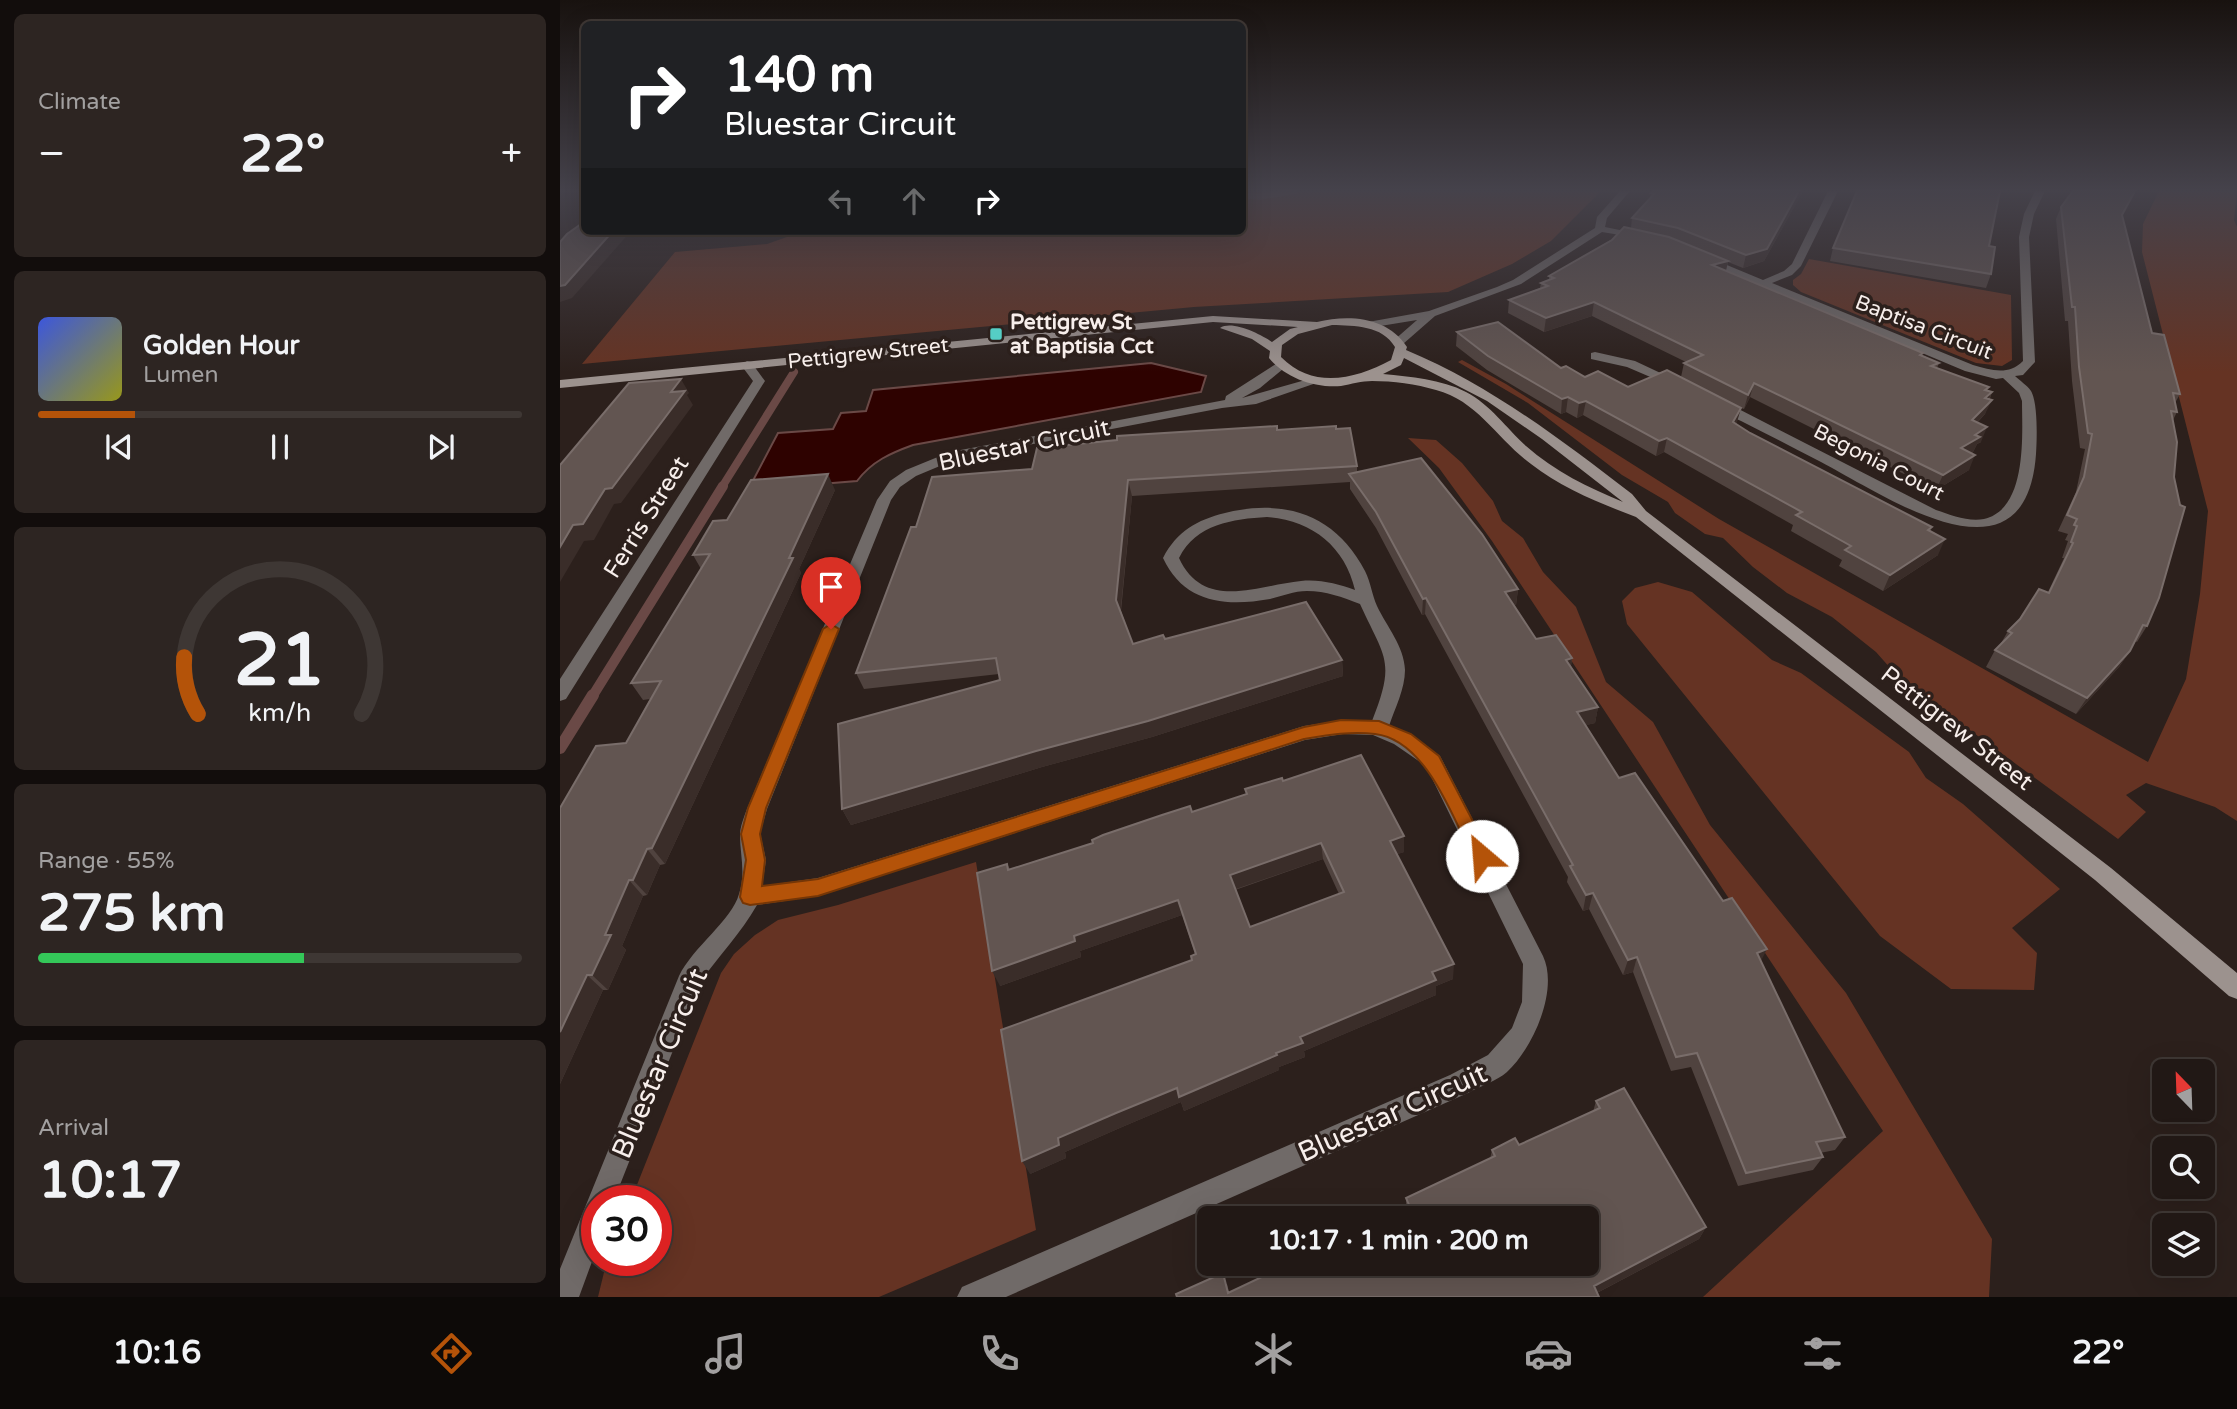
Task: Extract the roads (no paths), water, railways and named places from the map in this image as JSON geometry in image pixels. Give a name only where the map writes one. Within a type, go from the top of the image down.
[{"type":"main road","name":"Pettigrew Street","points":[[560,384],[1213,319],[1313,324],[1332,322],[1368,325],[1381,329],[1400,347],[1509,409],[1628,497],[1641,514],[2103,874],[2237,988]]},
{"type":"main road","name":"Pettigrew Street","points":[[1176,324],[1233,329],[1256,337],[1274,348]]},
{"type":"main road","points":[[1313,324],[1281,338],[1274,348],[1273,357],[1279,366],[1301,378],[1335,382],[1370,377],[1397,362],[1400,347]]},
{"type":"main road","name":"Pettigrew Street","points":[[1370,377],[1422,383],[1459,394],[1490,414],[1509,438],[1537,463],[1614,504],[1641,514]]},
{"type":"street","points":[[1368,325],[1431,314],[1517,282],[1565,252]]},
{"type":"street","points":[[1764,283],[1788,273],[1796,266],[1803,252]]},
{"type":"street","name":"Baptisa Circuit","points":[[1694,255],[1969,368],[2007,375],[2019,372],[2029,362],[2025,252]]},
{"type":"street","points":[[1400,347],[1431,314]]},
{"type":"street","name":"Begonia Court","points":[[1595,356],[1655,372],[1931,513],[1948,520],[1983,525],[1997,522],[2008,512],[2028,466],[2028,401],[2025,392],[2007,375]]},
{"type":"street","name":"Ferris Street","points":[[560,694],[759,381],[747,365]]},
{"type":"street","name":"Bluestar Circuit","points":[[1222,404],[1256,385],[1279,366]]},
{"type":"street","name":"Bluestar Circuit","points":[[606,1185],[691,976],[713,945],[735,922],[750,897],[755,860],[750,834],[757,808],[884,500],[895,484],[911,473],[955,455],[1222,404],[1251,401],[1316,381]]},
{"type":"street","points":[[1365,600],[1324,586],[1301,586],[1240,597],[1216,595],[1196,590],[1175,570],[1171,558],[1187,534],[1224,518],[1271,514],[1296,516],[1314,523],[1335,542],[1361,580],[1365,600],[1392,649],[1396,670],[1379,728]]},
{"type":"street","name":"Bluestar Circuit","points":[[750,897],[818,887],[1304,733],[1341,726],[1379,728],[1405,738],[1433,761],[1535,963],[1534,1002],[1521,1036],[1497,1064],[1459,1084],[972,1297]]},
{"type":"street","points":[[564,1297],[581,1252]]},
{"type":"waterway","points":[[722,487],[794,372]]},
{"type":"waterway","points":[[592,697],[723,486]]},
{"type":"waterway","points":[[560,748],[593,695]]},
{"type":"place","name":"Pettigrew St at Baptisia Cct","points":[[996,334]]}]
